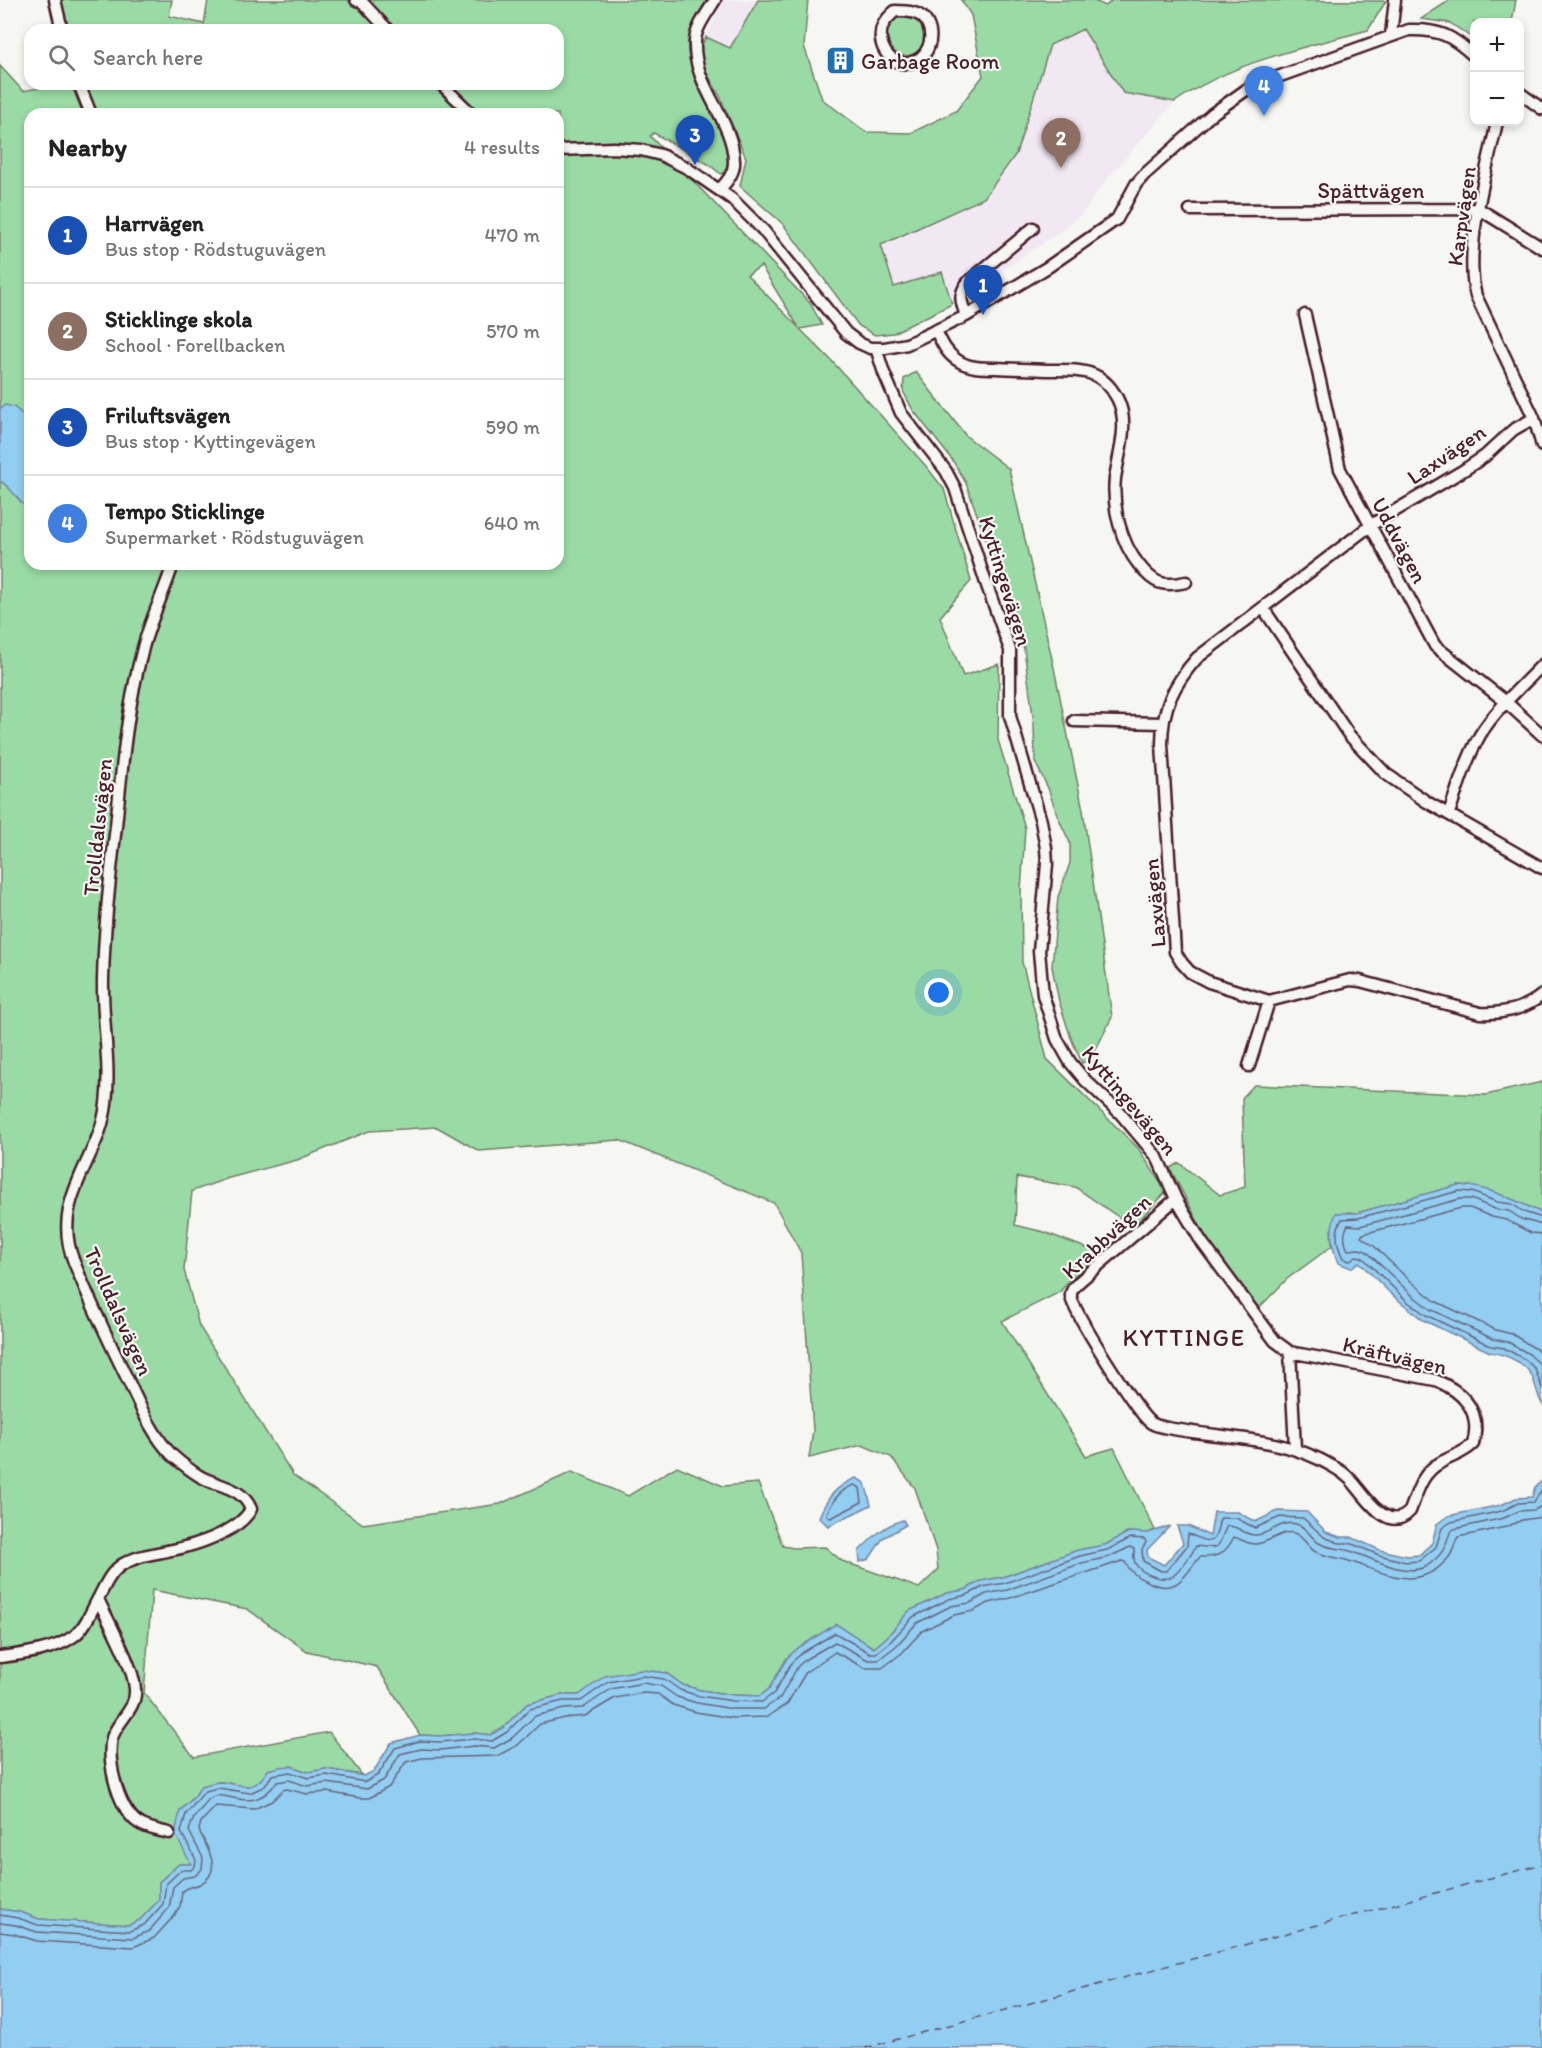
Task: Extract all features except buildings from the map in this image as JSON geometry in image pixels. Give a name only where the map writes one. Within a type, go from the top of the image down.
[{"type":"street","points":[[55,0],[61,24]]},
{"type":"street","points":[[356,0],[362,2],[382,24]]},
{"type":"street","points":[[715,0],[694,39],[697,68],[732,145],[735,163],[727,182],[720,189]]},
{"type":"street","points":[[1391,35],[1395,0]]},
{"type":"street","points":[[892,5],[925,19],[932,32],[929,47],[921,57],[908,63],[895,61],[886,54],[882,46],[880,35],[892,5]]},
{"type":"street","points":[[564,150],[614,148],[641,150],[661,155],[687,168],[732,198],[763,230],[842,329],[859,343],[876,348],[907,344],[966,316],[1048,267],[1117,219],[1136,184],[1144,175],[1171,148],[1219,108],[1246,90],[1409,30],[1426,29],[1439,32],[1456,39],[1470,52]]},
{"type":"street","points":[[82,90],[89,108]]},
{"type":"street","points":[[447,90],[466,108]]},
{"type":"street","points":[[1524,96],[1542,109]]},
{"type":"street","name":"Karpvägen","points":[[1496,126],[1473,247],[1472,283],[1534,418],[1542,447]]},
{"type":"street","points":[[1479,209],[1542,248]]},
{"type":"street","name":"Spättvägen","points":[[1190,210],[1479,209]]},
{"type":"street","points":[[966,316],[961,300],[962,290],[968,282],[1033,228]]},
{"type":"street","name":"Uddvägen","points":[[1305,315],[1340,470],[1435,646],[1506,702],[1542,735]]},
{"type":"street","points":[[936,330],[947,350],[966,366],[1084,371],[1110,386],[1121,404],[1123,417],[1115,482],[1115,501],[1127,546],[1142,570],[1155,581],[1171,585],[1186,582]]},
{"type":"street","name":"Kyttingevägen","points":[[876,348],[901,413],[946,471],[955,488],[1010,650],[1010,716],[1041,821],[1046,848],[1047,864],[1039,951],[1043,995],[1049,1017],[1057,1039],[1070,1062],[1135,1130],[1157,1157],[1176,1199]]},
{"type":"street","name":"Laxvägen","points":[[1269,1001],[1209,982],[1190,972],[1175,952],[1162,723],[1171,694],[1183,674],[1197,658],[1371,525],[1464,470],[1485,456],[1513,430],[1534,418]]},
{"type":"street","name":"Trolldalsvägen","points":[[0,1657],[40,1650],[74,1636],[83,1627],[111,1575],[122,1564],[150,1554],[183,1548],[218,1535],[240,1523],[251,1509],[244,1497],[201,1477],[185,1466],[170,1453],[157,1436],[111,1347],[69,1248],[68,1216],[71,1199],[98,1134],[106,1107],[108,1078],[103,982],[106,926],[120,786],[132,698],[142,649],[171,570]]},
{"type":"street","points":[[1263,608],[1350,735],[1386,774],[1542,868]]},
{"type":"street","points":[[1449,813],[1481,734],[1506,702],[1542,665]]},
{"type":"street","points":[[1074,721],[1162,723]]},
{"type":"street","points":[[1249,1066],[1269,1001],[1350,980],[1480,1013],[1497,1014],[1527,1006],[1542,995]]},
{"type":"street","points":[[1176,1199],[1201,1240],[1269,1333],[1275,1341],[1290,1352],[1295,1448]]},
{"type":"street","name":"Krabbvägen","points":[[1176,1199],[1080,1281],[1073,1289],[1071,1296],[1075,1306],[1133,1402],[1150,1423],[1178,1430],[1268,1441],[1295,1448]]},
{"type":"street","name":"Kräftvägen","points":[[1290,1352],[1435,1380],[1461,1395],[1474,1415],[1477,1426],[1473,1444],[1460,1454],[1431,1469],[1425,1475],[1410,1511],[1400,1517],[1392,1518],[1383,1515],[1350,1479],[1323,1461],[1295,1448]]},
{"type":"street","points":[[98,1599],[115,1634],[135,1687],[135,1699],[112,1738],[111,1767],[123,1806],[131,1817],[142,1825],[169,1833]]},
{"type":"shaded area","points":[[723,0],[758,0],[730,48],[706,37]]},
{"type":"shaded area","points":[[1083,29],[1123,93],[1175,102],[1105,181],[1081,215],[952,304],[941,272],[894,287],[881,245],[985,198],[1016,154],[1050,45]]},
{"type":"green space","points":[[61,0],[172,0],[169,16],[204,24],[67,24]]},
{"type":"green space","points":[[208,0],[708,0],[689,36],[689,58],[694,75],[725,144],[727,159],[724,173],[721,174],[654,133],[650,136],[810,303],[822,325],[800,329],[831,360],[944,489],[971,581],[940,617],[963,676],[999,664],[998,740],[1025,828],[1021,891],[1022,962],[1047,1059],[1138,1148],[1165,1193],[1133,1227],[1075,1187],[1017,1177],[1015,1225],[1044,1232],[1102,1254],[1069,1280],[1060,1292],[1002,1321],[1086,1456],[1114,1448],[1155,1530],[1148,1533],[1129,1532],[1105,1545],[1078,1550],[1003,1577],[981,1581],[965,1590],[947,1593],[909,1611],[887,1637],[874,1648],[836,1625],[798,1648],[787,1658],[769,1689],[760,1696],[700,1690],[683,1685],[666,1673],[642,1670],[626,1673],[579,1695],[562,1695],[527,1704],[503,1728],[490,1735],[474,1733],[420,1735],[377,1667],[307,1651],[247,1609],[152,1590],[144,1693],[194,1757],[329,1732],[362,1775],[326,1769],[308,1772],[291,1766],[268,1770],[263,1778],[252,1785],[241,1786],[215,1782],[201,1786],[195,1796],[180,1811],[191,1864],[179,1864],[159,1882],[159,1900],[140,1920],[129,1925],[39,1919],[20,1912],[0,1909],[0,66],[23,91],[73,90],[81,108],[24,108],[24,570],[564,570],[564,108],[94,108],[87,90],[564,90],[564,24],[204,24]],"holes":[[[761,266],[798,327],[747,275]],[[437,1127],[479,1151],[619,1140],[774,1203],[801,1253],[813,1430],[809,1458],[862,1445],[891,1457],[915,1488],[936,1550],[938,1570],[919,1588],[842,1561],[825,1547],[783,1546],[758,1483],[723,1486],[677,1466],[628,1496],[572,1472],[500,1504],[363,1524],[293,1475],[199,1326],[184,1270],[192,1191],[229,1178],[297,1160],[369,1131]]]},
{"type":"green space","points":[[758,0],[808,0],[804,46],[822,99],[866,132],[911,133],[956,111],[983,76],[971,15],[961,0],[1092,0],[1106,6],[1112,0],[1386,1],[1368,30],[1244,66],[1197,88],[1175,102],[1123,93],[1083,29],[1050,45],[1016,154],[984,198],[881,245],[894,287],[942,272],[952,304],[893,333],[875,335],[859,326],[783,224],[740,186],[746,158],[720,96],[704,68],[700,49],[706,37],[730,48]]},
{"type":"green space","points":[[1450,0],[1516,0],[1513,18],[1470,18],[1470,36],[1450,23],[1421,19]]},
{"type":"green space","points":[[905,16],[913,17],[919,22],[924,28],[924,44],[919,50],[913,55],[905,56],[897,55],[891,50],[886,44],[885,36],[886,28],[891,22],[897,17]]},
{"type":"green space","points":[[916,372],[966,436],[1009,469],[1083,810],[1112,1017],[1091,1059],[1082,1063],[1059,1001],[1052,967],[1058,897],[1070,863],[1070,843],[1035,762],[1034,724],[1024,649],[966,483],[953,461],[913,410],[903,391],[904,379]]},
{"type":"green space","points":[[1542,1082],[1542,1213],[1491,1191],[1458,1185],[1357,1213],[1347,1212],[1331,1230],[1332,1246],[1287,1279],[1257,1310],[1210,1245],[1170,1168],[1179,1163],[1220,1195],[1245,1187],[1242,1098],[1254,1085],[1486,1095]]},
{"type":"water","points":[[5,405],[14,407],[24,417],[24,505],[0,481],[0,408]]},
{"type":"water","points":[[1458,1185],[1491,1191],[1542,1213],[1542,1404],[1532,1376],[1519,1363],[1490,1352],[1423,1320],[1391,1294],[1359,1262],[1351,1268],[1338,1263],[1332,1238],[1332,1226],[1336,1213],[1357,1213]]},
{"type":"water","points":[[856,1478],[865,1483],[871,1505],[828,1526],[819,1517],[825,1504],[833,1493]]},
{"type":"water","points":[[1542,1481],[1542,2048],[0,2048],[0,1909],[20,1912],[39,1919],[129,1925],[140,1920],[159,1900],[159,1882],[179,1864],[191,1864],[175,1834],[180,1811],[195,1796],[201,1786],[215,1782],[241,1786],[252,1785],[263,1778],[268,1770],[291,1766],[308,1772],[326,1769],[364,1776],[374,1771],[391,1743],[420,1735],[474,1733],[490,1735],[503,1728],[527,1704],[562,1695],[579,1695],[605,1676],[642,1670],[666,1673],[683,1685],[700,1690],[760,1696],[769,1689],[787,1658],[798,1648],[836,1624],[874,1648],[887,1637],[909,1611],[947,1593],[965,1590],[981,1581],[1003,1577],[1078,1550],[1105,1545],[1129,1532],[1148,1533],[1170,1526],[1147,1550],[1148,1557],[1164,1565],[1183,1543],[1177,1526],[1188,1526],[1210,1536],[1214,1512],[1238,1512],[1255,1522],[1278,1511],[1307,1512],[1326,1532],[1340,1537],[1351,1537],[1380,1550],[1407,1556],[1419,1555],[1432,1543],[1437,1524],[1448,1516],[1501,1505],[1516,1498],[1532,1497],[1535,1487]]},
{"type":"water","points":[[903,1520],[906,1525],[883,1538],[869,1559],[860,1562],[859,1551],[869,1541],[884,1529]]},
{"type":"ferry route","points":[[865,2048],[1542,1864]]},
{"type":"place","name":"Garbage Room","points":[[840,61]]},
{"type":"place","name":"Tempo Sticklinge","points":[[1264,116]]},
{"type":"place","name":"Friluftsvägen","points":[[695,165]]},
{"type":"place","name":"Sticklinge skola","points":[[1061,168]]},
{"type":"place","name":"Harrvägen","points":[[983,315]]},
{"type":"district","name":"KYTTINGE","points":[[1184,1338]]}]
